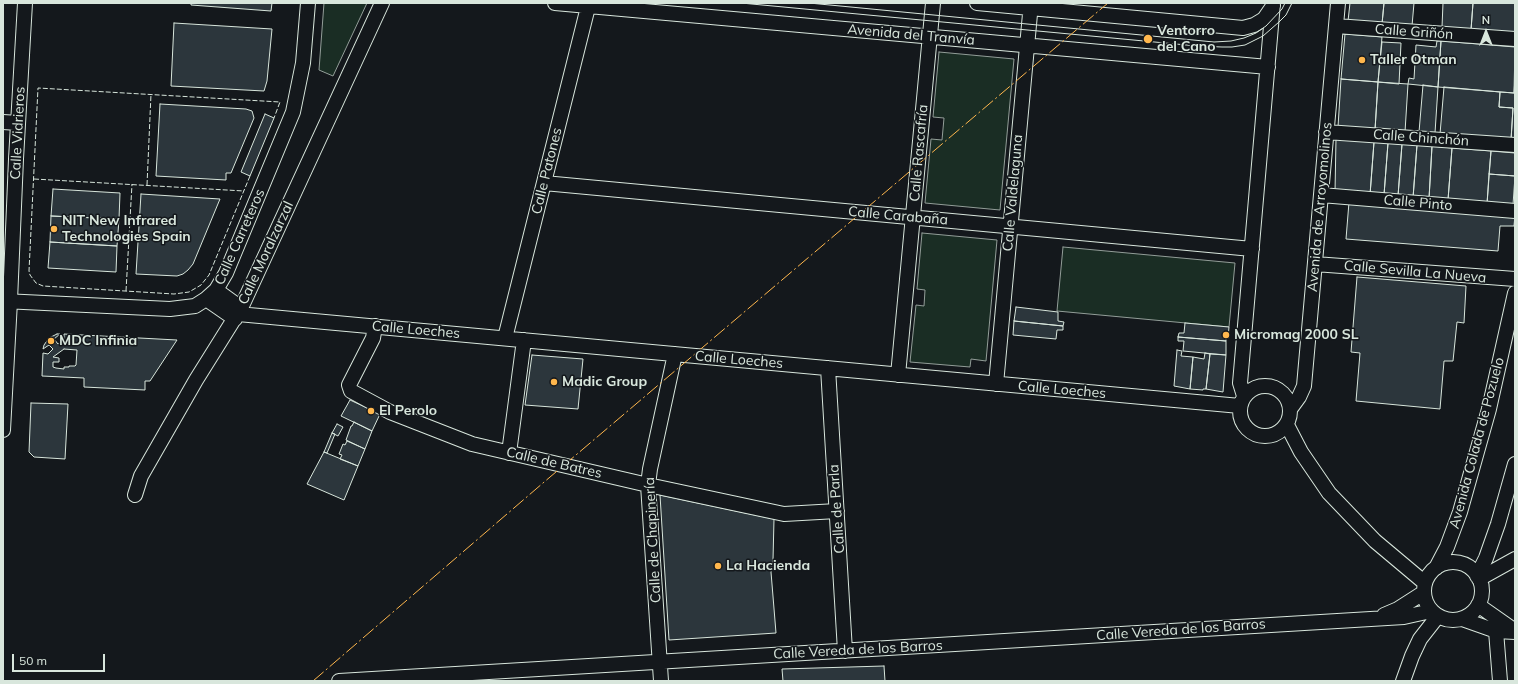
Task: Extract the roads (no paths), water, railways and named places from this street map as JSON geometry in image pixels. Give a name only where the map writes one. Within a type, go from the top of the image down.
[{"type":"street","name":"Calle Vidrieros","points":[[3,430],[7,301],[25,3]]},
{"type":"street","name":"Calle Carreteros","points":[[7,301],[170,309],[195,306],[211,295],[226,273],[293,112],[303,63],[308,3]]},
{"type":"street","name":"Calle Moralzarzal","points":[[135,495],[141,476],[196,380],[238,313],[382,3]]},
{"type":"street","name":"Avenida del Tranvía","points":[[555,3],[1268,67]]},
{"type":"street","name":"Calle Rascafría","points":[[898,375],[933,3]]},
{"type":"street","points":[[977,3],[1030,5],[1243,28],[1254,25],[1264,19],[1273,4]]},
{"type":"street","name":"Avenida de Arroyomolinos","points":[[1291,408],[1299,397],[1304,386],[1338,3]]},
{"type":"street","points":[[1242,401],[1250,390],[1256,387],[1271,386],[1284,394],[1289,400],[1291,414],[1286,425],[1281,431],[1273,435],[1264,436],[1249,430],[1243,423],[1240,415],[1242,401],[1240,383],[1273,4]]},
{"type":"street","name":"Calle Patones","points":[[505,338],[589,5]]},
{"type":"street","name":"Calle Valdelaguna","points":[[996,384],[1030,5]]},
{"type":"street","name":"Calle Griñón","points":[[1336,26],[1515,39]]},
{"type":"street","points":[[3,122],[18,123]]},
{"type":"street","name":"Calle Chinchón","points":[[1326,132],[1515,145]]},
{"type":"street","name":"Calle Carabaña","points":[[544,183],[1252,249]]},
{"type":"street","name":"Calle Pinto","points":[[1321,195],[1515,211]]},
{"type":"street","name":"Calle Sevilla La Nueva","points":[[1314,264],[1515,279]]},
{"type":"street","name":"Avenida Colada de Pozuelo","points":[[1436,568],[1447,546],[1460,512],[1489,409],[1515,293]]},
{"type":"street","points":[[211,295],[238,313]]},
{"type":"street","name":"Calle Loeches","points":[[238,313],[996,384],[1242,401]]},
{"type":"street","name":"Calle de Batres","points":[[375,326],[373,338],[349,385],[351,391],[390,412],[472,444],[648,485],[784,514],[837,511]]},
{"type":"street","points":[[509,453],[524,340]]},
{"type":"street","name":"Calle de Chapinería","points":[[661,681],[648,485],[650,469],[675,354]]},
{"type":"street","name":"Calle de Parla","points":[[828,368],[845,651]]},
{"type":"street","points":[[1286,425],[1301,452],[1329,493],[1375,541],[1424,588]]},
{"type":"street","points":[[1478,577],[1498,524],[1515,464]]},
{"type":"street","points":[[1478,577],[1515,559]]},
{"type":"street","points":[[1462,619],[1474,611],[1478,605],[1481,596],[1481,588],[1478,577],[1471,569],[1463,564],[1454,562],[1444,563],[1429,574],[1424,588],[1426,602],[1434,614],[1445,619],[1462,619],[1496,630],[1515,631]]},
{"type":"street","name":"Calle Vereda de los Barros","points":[[1376,618],[1398,609],[1424,588]]},
{"type":"street","points":[[1478,605],[1515,631]]},
{"type":"street","points":[[1403,681],[1412,656],[1434,614]]},
{"type":"street","name":"Calle Vereda de los Barros","points":[[339,681],[1434,614]]},
{"type":"street","points":[[1496,630],[1500,681]]},
{"type":"tram line","points":[[741,3],[1197,46],[1222,47],[1245,45],[1263,36],[1286,15],[1292,3]]},
{"type":"tram line","points":[[809,3],[1214,42],[1231,41],[1256,33],[1266,26],[1282,9],[1285,3]]},
{"type":"place","name":"Ventorro del Cano","points":[[1148,39]]},
{"type":"place","name":"Taller Otman","points":[[1362,60]]},
{"type":"place","name":"NIT New Infrared Technologies Spain","points":[[54,229]]},
{"type":"place","name":"Micromag 2000 SL","points":[[1226,335]]},
{"type":"place","name":"MDC Infinia","points":[[51,341]]},
{"type":"place","name":"Madic Group","points":[[554,382]]},
{"type":"place","name":"El Perolo","points":[[371,411]]},
{"type":"place","name":"La Hacienda","points":[[718,566]]}]
